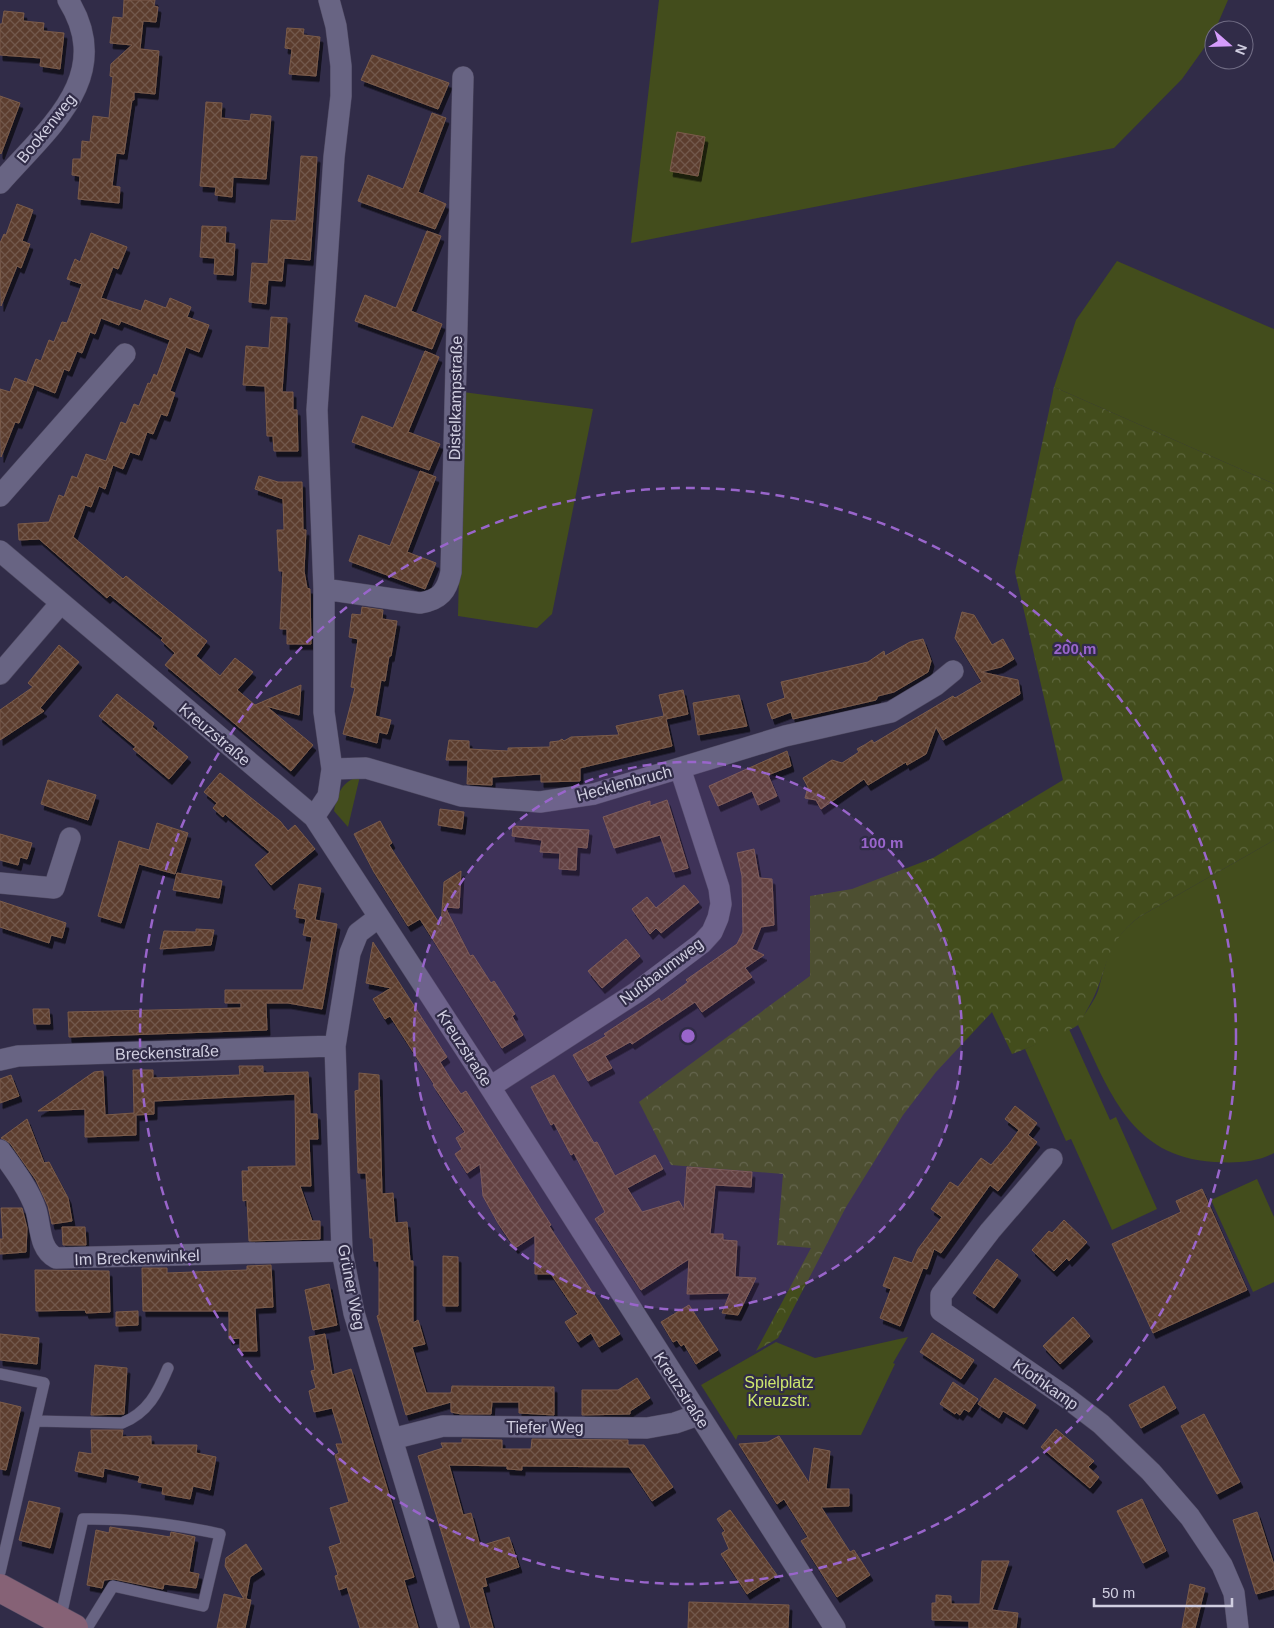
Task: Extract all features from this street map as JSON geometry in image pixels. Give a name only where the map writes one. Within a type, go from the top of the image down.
[{"type":"main road","points":[[0,1588],[54,1622]]},
{"type":"street","name":"Bookenweg","points":[[4,171],[60,114],[79,85],[85,55],[83,35],[78,17],[68,0]]},
{"type":"street","points":[[314,817],[328,796],[332,769],[324,712],[324,589],[317,386],[342,66],[336,26],[329,0]]},
{"type":"street","name":"Distelkampstraße","points":[[324,589],[420,603],[433,601],[443,594],[448,585],[451,572],[463,77]]},
{"type":"street","points":[[0,496],[126,354]]},
{"type":"street","name":"Kreuzstraße","points":[[0,551],[60,604],[314,817],[490,1087],[835,1628]]},
{"type":"street","points":[[0,674],[60,604]]},
{"type":"street","name":"Hecklenbruch","points":[[332,769],[366,768],[461,796],[540,802],[594,794],[785,736],[891,712],[936,685],[953,671]]},
{"type":"street","name":"Nußbaumweg","points":[[490,1087],[638,992],[702,943],[712,932],[721,904],[719,888],[680,768]]},
{"type":"street","points":[[0,883],[54,888],[70,838]]},
{"type":"street","name":"Grüner Weg","points":[[379,917],[358,933],[350,953],[335,1046],[342,1251],[354,1313],[449,1628]]},
{"type":"street","name":"Breckenstraße","points":[[0,1060],[18,1056],[335,1046]]},
{"type":"street","name":"Im Breckenwinkel","points":[[0,1150],[16,1173],[35,1208],[45,1249],[56,1258],[342,1251]]},
{"type":"street","name":"Klothkamp","points":[[1052,1159],[990,1231],[941,1295],[941,1311],[1067,1398],[1101,1424],[1151,1472],[1190,1517],[1222,1565],[1234,1593],[1238,1628]]},
{"type":"street","name":"Tiefer Weg","points":[[392,1439],[443,1426],[647,1428],[698,1415]]},
{"type":"lane","points":[[35,1421],[122,1423],[136,1418],[149,1406],[168,1368]]},
{"type":"lane","points":[[0,1374],[44,1383],[0,1572]]},
{"type":"lane","points":[[54,1622],[83,1519],[121,1518],[176,1524],[220,1534],[203,1606],[112,1586],[87,1628]]},
{"type":"green space","points":[[659,0],[1228,0],[1219,20],[1204,20],[1204,48],[1182,79],[1114,148],[631,243]]},
{"type":"green space","points":[[1117,261],[1274,329],[1274,484],[1054,387],[1076,320]]},
{"type":"green space","points":[[1054,387],[1274,484],[1274,840],[1139,917],[1127,928],[1118,938],[1112,949],[1095,995],[1078,1025],[1012,1054],[992,1012],[936,1072],[903,1115],[846,1207],[778,1338],[756,1351],[811,1248],[777,1245],[783,1174],[671,1165],[639,1102],[810,976],[810,896],[852,889],[933,858],[1063,780],[1015,572]]},
{"type":"green space","points":[[463,392],[593,409],[552,614],[537,628],[458,616]]},
{"type":"green space","points":[[360,776],[348,827],[334,811],[335,805],[341,789],[349,781]]},
{"type":"green space","points":[[1274,840],[1274,1153],[1252,1161],[1237,1162],[1214,1162],[1185,1157],[1162,1148],[1142,1134],[1126,1116],[1113,1096],[1078,1025],[1098,991],[1107,959],[1115,942],[1129,925],[1139,917]]},
{"type":"green space","points":[[1069,1029],[1110,1120],[1116,1117],[1157,1209],[1112,1230],[1071,1139],[1066,1141],[1025,1049]]},
{"type":"green space","points":[[1257,1179],[1274,1217],[1274,1282],[1253,1292],[1211,1200]]},
{"type":"green space","name":"Spielplatz Kreuzstr.","points":[[908,1337],[893,1363],[895,1364],[861,1435],[738,1435],[736,1440],[701,1385],[776,1342],[815,1358]]},
{"type":"building","points":[[124,0],[155,0],[154,6],[158,7],[156,22],[143,21],[140,49],[159,51],[155,94],[134,92],[124,154],[116,153],[112,186],[120,187],[119,203],[78,199],[80,176],[72,175],[73,159],[81,159],[82,141],[90,142],[93,116],[109,118],[113,77],[110,76],[111,64],[132,45],[110,43],[113,17],[123,18]]},
{"type":"building","points":[[4,11],[24,13],[23,21],[44,23],[43,31],[64,33],[60,69],[40,66],[41,58],[0,55],[0,24],[2,24]]},
{"type":"building","points":[[287,28],[304,29],[303,35],[320,37],[316,76],[289,74],[292,49],[285,48]]},
{"type":"building","points":[[372,55],[449,83],[438,109],[361,80]]},
{"type":"building","points":[[0,96],[20,103],[1,154],[0,153]]},
{"type":"building","points":[[206,102],[222,103],[221,118],[250,121],[251,114],[271,116],[266,179],[233,177],[232,197],[215,195],[216,187],[200,186]]},
{"type":"building","points":[[432,113],[446,118],[418,192],[446,204],[435,229],[358,201],[368,175],[403,189]]},
{"type":"building","points":[[677,132],[705,137],[698,176],[670,171]]},
{"type":"building","points":[[301,156],[317,157],[310,260],[284,258],[282,281],[268,280],[266,304],[249,302],[252,263],[268,264],[271,220],[296,221]]},
{"type":"building","points":[[17,204],[33,210],[22,241],[30,244],[21,268],[17,266],[1,306],[0,243],[4,234],[6,235]]},
{"type":"building","points":[[202,226],[226,227],[225,243],[235,244],[233,275],[214,274],[215,258],[200,257]]},
{"type":"building","points":[[427,231],[441,236],[411,311],[442,324],[432,349],[355,321],[365,295],[396,308]]},
{"type":"building","points":[[91,233],[127,247],[118,269],[113,267],[101,298],[141,311],[145,300],[166,308],[170,298],[191,307],[187,317],[209,325],[199,352],[186,347],[170,391],[175,393],[167,416],[161,414],[153,434],[147,432],[139,455],[130,452],[123,469],[113,465],[105,489],[99,486],[91,507],[85,505],[73,537],[123,579],[126,576],[207,641],[196,656],[220,676],[235,658],[253,672],[237,690],[255,705],[301,685],[299,715],[266,706],[313,745],[291,771],[165,665],[175,653],[161,640],[163,638],[110,595],[107,598],[39,539],[19,540],[18,524],[49,522],[59,495],[64,497],[72,476],[77,478],[86,454],[106,461],[121,422],[126,424],[134,404],[139,406],[148,383],[150,384],[154,374],[157,376],[170,340],[121,321],[119,325],[101,318],[95,334],[90,332],[82,353],[77,351],[69,371],[64,369],[55,393],[27,382],[36,359],[41,361],[49,340],[54,342],[62,322],[67,323],[82,284],[67,279],[75,259],[80,262]]},
{"type":"building","points":[[271,317],[287,318],[282,392],[293,392],[293,410],[297,410],[298,451],[274,451],[273,436],[267,436],[265,386],[243,385],[246,346],[269,348]]},
{"type":"building","points":[[425,351],[439,357],[408,432],[440,444],[429,470],[352,442],[362,416],[393,428]]},
{"type":"building","points":[[15,378],[34,385],[19,423],[15,422],[1,457],[0,389],[10,392]]},
{"type":"building","points":[[420,471],[436,477],[407,552],[436,563],[425,589],[349,561],[359,535],[390,546]]},
{"type":"building","points":[[259,476],[278,482],[302,482],[303,530],[306,530],[304,571],[307,588],[310,589],[311,644],[287,644],[287,629],[280,629],[283,571],[279,571],[277,530],[284,530],[283,499],[255,489]]},
{"type":"building","points":[[362,607],[383,610],[382,619],[397,621],[385,681],[381,680],[375,716],[391,720],[387,734],[379,732],[377,743],[343,734],[355,688],[351,687],[358,639],[349,637],[352,614],[361,615]]},
{"type":"building","points":[[962,612],[974,615],[992,645],[1003,639],[1014,659],[1001,667],[981,672],[1018,680],[1020,694],[943,740],[936,727],[926,754],[907,765],[906,762],[868,785],[864,779],[821,809],[816,800],[805,798],[808,787],[803,778],[832,760],[842,763],[859,752],[857,749],[872,740],[874,743],[953,696],[955,698],[982,682],[955,638]]},
{"type":"building","points":[[923,639],[931,661],[928,672],[894,692],[878,696],[876,700],[793,719],[791,712],[772,719],[767,704],[785,698],[781,682],[868,662],[884,651],[885,656],[910,642]]},
{"type":"building","points":[[59,645],[79,662],[40,708],[44,711],[0,740],[0,710],[33,687],[28,683]]},
{"type":"building","points":[[683,690],[688,714],[666,719],[672,746],[580,768],[580,781],[541,782],[541,774],[492,777],[492,785],[467,784],[468,760],[446,760],[449,740],[469,741],[469,749],[508,751],[508,748],[550,747],[550,742],[562,739],[564,741],[571,737],[619,735],[616,726],[664,716],[659,695]]},
{"type":"building","points":[[117,694],[154,723],[152,727],[188,757],[169,779],[133,749],[136,747],[99,716]]},
{"type":"building","points":[[739,695],[747,726],[698,735],[693,703]]},
{"type":"building","points":[[787,751],[791,766],[768,775],[777,796],[758,805],[752,791],[718,806],[709,786]]},
{"type":"building","points":[[220,773],[280,821],[288,831],[295,825],[315,849],[271,885],[255,865],[270,852],[225,814],[223,817],[213,808],[217,803],[204,792]]},
{"type":"building","points":[[48,780],[96,795],[88,820],[41,804]]},
{"type":"building","points":[[667,800],[688,868],[673,872],[660,835],[614,848],[603,817],[650,801],[650,806]]},
{"type":"building","points":[[440,809],[464,812],[462,829],[438,825]]},
{"type":"building","points":[[380,821],[392,843],[389,845],[441,926],[444,882],[461,871],[459,908],[445,907],[470,956],[473,955],[491,983],[494,981],[515,1014],[512,1016],[523,1035],[502,1048],[420,919],[408,926],[374,872],[354,834]]},
{"type":"building","points":[[157,823],[188,833],[175,874],[139,864],[121,923],[98,916],[119,841],[149,850]]},
{"type":"building","points":[[513,826],[589,830],[587,848],[577,847],[576,870],[559,869],[560,853],[540,852],[542,840],[512,836]]},
{"type":"building","points":[[0,834],[32,843],[27,859],[20,857],[18,865],[0,860]]},
{"type":"building","points":[[754,849],[759,878],[772,879],[774,925],[761,927],[752,949],[764,955],[745,968],[752,977],[702,1012],[695,1002],[632,1044],[630,1042],[605,1056],[612,1068],[588,1081],[573,1055],[606,1036],[604,1034],[659,998],[661,1002],[688,982],[686,980],[737,944],[743,932],[742,876],[737,853]]},
{"type":"building","points":[[177,873],[222,881],[219,898],[173,890]]},
{"type":"building","points":[[299,884],[321,888],[315,920],[337,924],[322,1009],[288,1003],[266,1003],[267,1030],[69,1037],[68,1012],[241,1008],[241,1003],[225,1003],[225,990],[303,990],[312,937],[303,935],[306,919],[296,917],[297,909],[294,909]]},
{"type":"building","points":[[684,885],[699,902],[661,933],[656,928],[650,934],[632,909],[647,897],[656,908]]},
{"type":"building","points":[[0,901],[66,923],[62,938],[51,935],[49,943],[0,927]]},
{"type":"building","points":[[196,929],[214,930],[211,945],[160,949],[164,931],[196,932]]},
{"type":"building","points":[[626,939],[640,956],[602,988],[588,971]]},
{"type":"building","points":[[373,942],[447,1057],[440,1062],[461,1094],[466,1091],[551,1225],[549,1226],[620,1334],[599,1347],[591,1333],[578,1342],[565,1322],[578,1314],[551,1274],[535,1274],[535,1235],[515,1248],[483,1196],[480,1164],[467,1173],[455,1154],[462,1149],[456,1138],[465,1132],[390,1016],[385,1019],[373,999],[391,988],[366,983]]},
{"type":"building","points":[[33,1009],[49,1009],[50,1024],[34,1024]]},
{"type":"building","points":[[239,1066],[263,1066],[263,1073],[308,1072],[310,1114],[317,1114],[318,1139],[309,1139],[311,1186],[300,1186],[312,1221],[320,1221],[320,1239],[249,1241],[247,1200],[243,1201],[242,1171],[249,1171],[248,1167],[296,1166],[295,1094],[154,1101],[154,1114],[136,1115],[136,1135],[85,1137],[85,1109],[38,1111],[94,1072],[103,1071],[105,1115],[134,1113],[133,1070],[153,1070],[153,1078],[240,1075]]},
{"type":"building","points":[[359,1073],[379,1075],[382,1194],[393,1193],[395,1223],[407,1222],[410,1261],[413,1261],[413,1323],[418,1320],[425,1344],[412,1347],[426,1393],[451,1393],[452,1386],[554,1387],[554,1415],[519,1413],[519,1402],[492,1402],[491,1414],[461,1414],[451,1412],[451,1402],[406,1415],[377,1316],[379,1315],[379,1261],[374,1261],[373,1238],[370,1238],[366,1173],[358,1173],[355,1091],[359,1090]]},
{"type":"building","points":[[11,1075],[19,1096],[0,1103],[0,1079]]},
{"type":"building","points":[[554,1075],[594,1143],[597,1142],[615,1176],[655,1155],[663,1169],[627,1188],[642,1212],[679,1201],[684,1210],[687,1167],[752,1172],[751,1187],[715,1185],[710,1234],[723,1234],[723,1240],[737,1241],[735,1277],[756,1278],[738,1315],[722,1313],[730,1293],[687,1294],[689,1259],[641,1290],[595,1219],[605,1212],[574,1153],[571,1155],[554,1123],[551,1125],[531,1087]]},
{"type":"building","points":[[1015,1106],[1037,1123],[1028,1135],[1037,1142],[998,1191],[990,1185],[941,1253],[934,1249],[927,1269],[923,1268],[900,1326],[880,1318],[891,1289],[883,1286],[894,1257],[912,1263],[918,1249],[942,1217],[931,1209],[950,1182],[958,1187],[981,1158],[991,1165],[1009,1144],[1019,1130],[1005,1119]]},
{"type":"building","points":[[27,1119],[44,1163],[49,1162],[68,1198],[72,1221],[52,1224],[48,1206],[36,1180],[10,1143],[1,1138]]},
{"type":"building","points":[[1202,1189],[1247,1290],[1153,1333],[1112,1244],[1181,1212],[1176,1201]]},
{"type":"building","points":[[1,1208],[22,1208],[27,1228],[26,1252],[0,1254],[0,1239],[3,1239]]},
{"type":"building","points":[[1064,1220],[1087,1242],[1069,1261],[1067,1258],[1054,1271],[1032,1250],[1049,1231],[1052,1233]]},
{"type":"building","points":[[62,1227],[85,1227],[86,1245],[63,1245]]},
{"type":"building","points":[[443,1256],[458,1257],[458,1306],[443,1306]]},
{"type":"building","points":[[997,1259],[1018,1275],[994,1308],[973,1293]]},
{"type":"building","points":[[271,1265],[273,1307],[255,1308],[257,1351],[240,1351],[240,1338],[229,1339],[229,1311],[143,1311],[142,1268],[167,1268],[167,1273],[247,1270],[247,1266]]},
{"type":"building","points":[[35,1270],[109,1271],[110,1312],[86,1313],[85,1310],[36,1311]]},
{"type":"building","points":[[329,1284],[337,1325],[313,1330],[305,1290]]},
{"type":"building","points":[[689,1305],[718,1350],[696,1364],[684,1344],[681,1346],[677,1340],[673,1342],[661,1322]]},
{"type":"building","points":[[138,1311],[138,1325],[116,1326],[116,1312]]},
{"type":"building","points":[[1073,1317],[1090,1336],[1060,1364],[1043,1346]]},
{"type":"building","points":[[932,1333],[974,1360],[961,1379],[920,1352]]},
{"type":"building","points":[[0,1334],[39,1338],[37,1364],[0,1360]]},
{"type":"building","points":[[325,1334],[332,1375],[351,1369],[414,1577],[404,1580],[418,1628],[360,1628],[347,1587],[339,1590],[335,1576],[338,1575],[329,1547],[341,1543],[330,1508],[349,1502],[335,1455],[339,1453],[336,1444],[343,1444],[332,1408],[314,1412],[309,1391],[316,1388],[311,1371],[315,1370],[309,1337]]},
{"type":"building","points":[[95,1365],[127,1368],[124,1414],[91,1415]]},
{"type":"building","points":[[637,1378],[650,1398],[630,1411],[630,1414],[582,1415],[582,1390],[618,1390]]},
{"type":"building","points":[[995,1378],[1036,1405],[1024,1424],[1003,1411],[999,1418],[978,1404]]},
{"type":"building","points":[[953,1382],[978,1399],[969,1412],[964,1409],[960,1415],[956,1412],[955,1414],[940,1404]]},
{"type":"building","points":[[1164,1386],[1176,1408],[1141,1428],[1129,1405]]},
{"type":"building","points":[[0,1402],[21,1407],[6,1470],[0,1469]]},
{"type":"building","points":[[1204,1414],[1240,1482],[1217,1494],[1181,1426]]},
{"type":"building","points":[[1056,1429],[1094,1461],[1088,1467],[1099,1477],[1090,1488],[1041,1447]]},
{"type":"building","points":[[91,1430],[123,1430],[122,1437],[151,1436],[151,1445],[197,1445],[196,1453],[216,1457],[210,1490],[193,1486],[190,1499],[162,1494],[163,1487],[138,1482],[140,1476],[104,1468],[103,1477],[75,1471],[79,1452],[92,1454]]},
{"type":"building","points":[[779,1436],[809,1483],[814,1448],[830,1451],[826,1489],[849,1489],[849,1506],[821,1507],[850,1552],[854,1550],[870,1575],[837,1597],[801,1541],[808,1537],[784,1499],[777,1504],[739,1444],[768,1442]]},
{"type":"building","points":[[462,1439],[502,1440],[502,1449],[531,1449],[532,1439],[628,1440],[628,1445],[644,1445],[673,1487],[652,1501],[629,1467],[522,1466],[522,1470],[507,1469],[507,1466],[449,1465],[463,1515],[471,1513],[480,1546],[509,1537],[519,1567],[485,1578],[487,1586],[482,1587],[493,1628],[471,1628],[418,1456],[443,1448],[441,1443],[462,1443]]},
{"type":"building","points":[[1142,1499],[1166,1551],[1143,1563],[1117,1511]]},
{"type":"building","points":[[29,1501],[60,1508],[50,1548],[19,1540]]},
{"type":"building","points":[[730,1510],[777,1575],[747,1594],[721,1554],[729,1549],[722,1533],[725,1531],[717,1519]]},
{"type":"building","points":[[1257,1512],[1274,1565],[1274,1589],[1256,1594],[1233,1520]]},
{"type":"building","points":[[110,1527],[170,1537],[171,1532],[195,1537],[189,1572],[199,1574],[196,1588],[164,1584],[163,1589],[114,1579],[104,1580],[102,1588],[87,1585],[96,1530],[109,1533]]},
{"type":"building","points":[[246,1544],[262,1569],[250,1577],[246,1599],[251,1600],[245,1628],[217,1628],[224,1594],[244,1599],[225,1566],[226,1558]]},
{"type":"building","points":[[982,1561],[1009,1561],[992,1610],[1018,1613],[1016,1628],[969,1628],[969,1621],[932,1620],[932,1603],[936,1603],[936,1595],[951,1596],[951,1604],[980,1604]]},
{"type":"building","points":[[1190,1584],[1205,1588],[1195,1628],[1182,1628]]},
{"type":"building","points":[[689,1602],[789,1605],[788,1628],[688,1628]]}]
